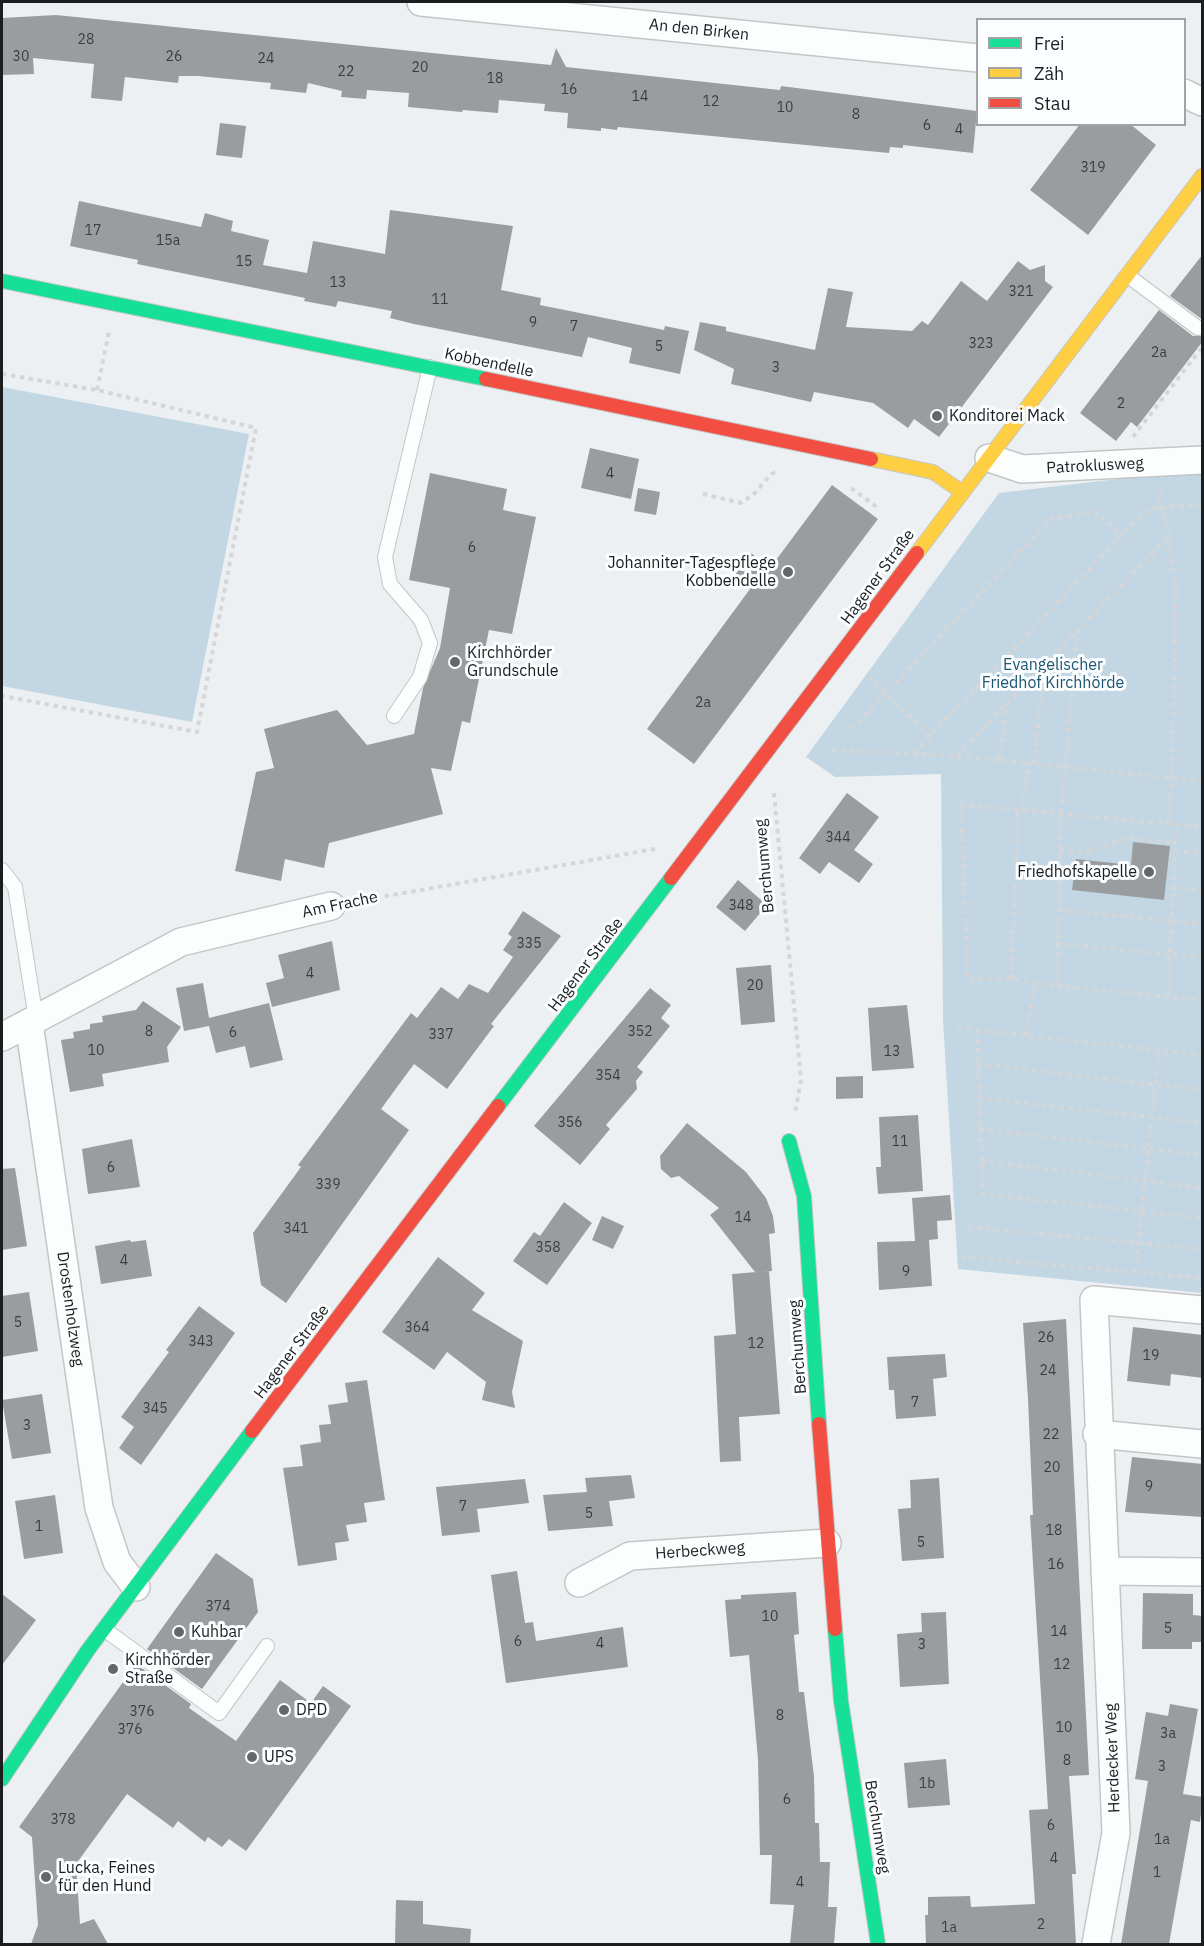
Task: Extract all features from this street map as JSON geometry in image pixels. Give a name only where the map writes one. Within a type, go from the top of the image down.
[{"type":"main road","name":"Hagener Straße","points":[[2,1779],[104,1629],[1203,176]]},
{"type":"main road","name":"Kobbendelle","points":[[2,281],[933,472],[962,492]]},
{"type":"main road","name":"Berchumweg","points":[[789,1141],[804,1196],[827,1543],[841,1701],[878,1944]]},
{"type":"street","name":"An den Birken","points":[[421,2],[976,58]]},
{"type":"street","points":[[1186,94],[1203,102]]},
{"type":"street","name":"Patroklusweg","points":[[988,458],[1022,469],[1203,460]]},
{"type":"street","name":"Am Frache","points":[[2,1036],[181,942],[331,906]]},
{"type":"street","name":"Drostenholzweg","points":[[33,1021],[99,1508],[117,1562],[136,1587]]},
{"type":"street","name":"Herdecker Weg","points":[[1096,1944],[1116,1833],[1097,1434],[1094,1300],[1203,1310]]},
{"type":"street","points":[[1097,1434],[1203,1444]]},
{"type":"street","name":"Herbeckweg","points":[[579,1583],[630,1556],[827,1543]]},
{"type":"street","points":[[1105,1571],[1203,1572]]},
{"type":"lane","points":[[1127,274],[1198,328]]},
{"type":"lane","points":[[394,716],[420,677],[430,643],[421,620],[390,584],[385,557],[430,367]]},
{"type":"lane","points":[[2,870],[15,887],[33,1021]]},
{"type":"lane","points":[[104,1629],[219,1713],[267,1646]]},
{"type":"path","points":[[1110,465],[1200,350],[1203,352]]},
{"type":"path","points":[[97,390],[103,356]]},
{"type":"path","points":[[2,374],[97,390],[256,428],[197,732],[2,696]]},
{"type":"path","points":[[703,494],[741,502],[755,493],[764,480],[766,468]]},
{"type":"path","points":[[764,480],[780,471],[788,472]]},
{"type":"path","points":[[846,484],[877,507]]},
{"type":"path","points":[[914,753],[1143,513],[1159,507],[1203,505]]},
{"type":"path","points":[[1159,507],[1169,536],[1176,589],[1172,778],[1167,824]]},
{"type":"path","points":[[852,729],[1051,519],[1096,512],[1122,535]]},
{"type":"path","points":[[956,756],[1169,536]]},
{"type":"path","points":[[1057,986],[1061,814],[1078,629]]},
{"type":"path","points":[[1034,764],[1044,664]]},
{"type":"path","points":[[869,677],[930,736]]},
{"type":"path","points":[[1000,760],[1006,704]]},
{"type":"path","name":"Berchumweg","points":[[770,749],[801,1080],[789,1141]]},
{"type":"path","points":[[832,750],[956,756],[1203,781]]},
{"type":"path","points":[[1011,980],[1020,810],[1028,764]]},
{"type":"path","points":[[1203,827],[961,805],[968,979],[1011,980],[1203,1000]]},
{"type":"path","points":[[1168,997],[1176,825]]},
{"type":"path","points":[[1060,850],[1083,852],[1129,838],[1175,843]]},
{"type":"path","name":"Am Frache","points":[[331,906],[700,842]]},
{"type":"path","points":[[1174,851],[1203,854]]},
{"type":"path","points":[[1173,888],[1203,890]]},
{"type":"path","points":[[1058,910],[1203,924]]},
{"type":"path","points":[[1057,943],[1203,958]]},
{"type":"path","points":[[1026,1035],[1035,984]]},
{"type":"path","points":[[958,1028],[1203,1055]]},
{"type":"path","points":[[976,1030],[983,1194],[1203,1218]]},
{"type":"path","points":[[1136,1272],[1158,1051]]},
{"type":"path","points":[[978,1064],[1203,1090]]},
{"type":"path","points":[[979,1098],[1203,1123]]},
{"type":"path","points":[[980,1129],[1203,1155]]},
{"type":"path","points":[[981,1161],[1203,1188]]},
{"type":"path","points":[[968,1227],[1203,1249]]},
{"type":"path","points":[[962,1257],[1203,1278]]},
{"type":"green space","points":[[2,387],[249,434],[192,722],[2,686]]},
{"type":"green space","name":"Evangelischer Friedhof Kirchhörde","points":[[1202,473],[1202,1293],[958,1269],[943,1020],[941,774],[835,777],[806,757],[999,493],[1160,474]]},
{"type":"building","points":[[56,15],[551,65],[556,48],[566,67],[780,90],[781,86],[976,111],[973,153],[903,145],[903,148],[890,147],[889,153],[618,127],[617,130],[601,128],[601,131],[567,128],[568,113],[544,111],[545,104],[499,100],[498,113],[463,110],[462,112],[408,107],[409,93],[367,90],[366,99],[341,97],[342,91],[308,83],[306,93],[270,89],[271,83],[198,76],[179,76],[178,83],[125,77],[122,101],[91,98],[94,64],[33,58],[34,74],[2,75],[2,18]]},
{"type":"building","points":[[220,123],[246,126],[242,158],[216,155]]},
{"type":"building","points":[[1078,126],[1132,126],[1156,145],[1088,235],[1030,190]]},
{"type":"building","points":[[79,201],[201,227],[205,213],[233,221],[231,231],[269,240],[263,265],[307,273],[313,241],[385,254],[390,210],[513,226],[501,290],[541,298],[540,305],[664,330],[665,326],[689,331],[680,374],[629,363],[632,348],[588,337],[582,357],[414,324],[390,318],[392,311],[338,301],[336,307],[304,301],[305,298],[137,264],[138,260],[70,246]]},
{"type":"building","points":[[1203,254],[1203,320],[1170,296]]},
{"type":"building","points":[[1018,261],[1030,270],[1045,265],[1045,281],[1053,287],[939,437],[914,419],[908,428],[873,403],[814,392],[811,402],[731,384],[734,369],[694,350],[700,322],[726,327],[726,331],[815,350],[828,288],[853,292],[846,327],[912,331],[922,321],[928,325],[961,281],[987,301]]},
{"type":"building","points":[[1159,310],[1193,336],[1203,336],[1203,341],[1137,427],[1131,422],[1116,441],[1080,413]]},
{"type":"building","points":[[590,448],[639,459],[631,499],[581,488]]},
{"type":"building","points":[[430,473],[507,489],[503,510],[536,517],[512,634],[489,630],[470,723],[462,721],[451,771],[431,768],[443,814],[329,843],[324,868],[285,859],[281,881],[235,871],[256,772],[274,768],[264,729],[337,710],[367,745],[414,734],[423,688],[440,648],[450,588],[409,580]]},
{"type":"building","points":[[832,485],[878,519],[694,764],[647,729],[750,589],[734,576],[751,553],[770,568]]},
{"type":"building","points":[[638,488],[660,492],[656,515],[634,511]]},
{"type":"building","points":[[847,793],[879,817],[854,850],[873,864],[859,883],[829,862],[820,874],[799,858]]},
{"type":"building","points":[[1133,842],[1170,846],[1164,900],[1072,890],[1076,859],[1131,865]]},
{"type":"building","points":[[738,880],[767,905],[745,931],[716,907]]},
{"type":"building","points":[[523,911],[561,936],[491,1024],[494,1026],[447,1089],[414,1064],[381,1109],[409,1130],[286,1303],[261,1285],[253,1233],[301,1167],[298,1165],[411,1013],[417,1018],[441,987],[458,999],[469,984],[488,993],[513,957],[503,950],[512,937],[508,934]]},
{"type":"building","points":[[332,941],[340,990],[272,1007],[266,983],[284,978],[278,955]]},
{"type":"building","points":[[771,965],[775,1022],[741,1025],[736,968]]},
{"type":"building","points":[[203,983],[209,1018],[269,1003],[283,1060],[250,1068],[245,1046],[216,1053],[209,1026],[184,1031],[176,988]]},
{"type":"building","points":[[650,988],[671,1005],[661,1018],[670,1026],[637,1067],[643,1072],[636,1081],[637,1089],[606,1125],[610,1129],[580,1165],[534,1126]]},
{"type":"building","points":[[143,1001],[181,1027],[167,1047],[169,1062],[102,1074],[104,1086],[70,1092],[61,1040],[74,1038],[73,1032],[90,1029],[90,1024],[103,1022],[102,1016],[136,1010]]},
{"type":"building","points":[[907,1005],[914,1068],[872,1071],[868,1008]]},
{"type":"building","points":[[863,1076],[863,1098],[836,1099],[836,1077]]},
{"type":"building","points":[[918,1115],[923,1191],[878,1194],[876,1167],[881,1167],[879,1117]]},
{"type":"building","points":[[687,1123],[746,1172],[766,1198],[773,1216],[775,1233],[769,1234],[772,1271],[755,1272],[710,1215],[719,1208],[679,1176],[671,1178],[661,1169],[660,1156]]},
{"type":"building","points":[[132,1139],[140,1187],[88,1194],[82,1149]]},
{"type":"building","points":[[15,1168],[27,1246],[2,1250],[2,1169]]},
{"type":"building","points":[[950,1195],[952,1220],[937,1221],[938,1239],[929,1240],[932,1286],[879,1290],[877,1242],[915,1241],[912,1198]]},
{"type":"building","points":[[564,1202],[592,1223],[547,1285],[513,1261],[534,1232],[540,1236]]},
{"type":"building","points":[[602,1216],[624,1226],[613,1249],[592,1240]]},
{"type":"building","points":[[130,1240],[131,1242],[146,1240],[152,1276],[101,1284],[95,1246]]},
{"type":"building","points":[[438,1257],[485,1293],[472,1310],[523,1341],[512,1392],[515,1408],[482,1400],[486,1382],[447,1352],[434,1370],[382,1332]]},
{"type":"building","points":[[769,1271],[780,1414],[739,1417],[741,1461],[720,1462],[714,1336],[736,1334],[732,1274]]},
{"type":"building","points":[[29,1292],[38,1351],[2,1357],[2,1296]]},
{"type":"building","points":[[199,1306],[235,1333],[141,1465],[119,1448],[134,1427],[121,1417],[169,1352],[166,1350]]},
{"type":"building","points":[[1066,1319],[1089,1775],[1069,1776],[1076,1874],[1072,1874],[1076,1944],[926,1944],[925,1915],[928,1915],[928,1897],[970,1896],[971,1907],[1035,1904],[1029,1810],[1048,1809],[1030,1515],[1033,1515],[1023,1323]]},
{"type":"building","points":[[1133,1327],[1203,1335],[1203,1378],[1171,1374],[1170,1386],[1127,1381]]},
{"type":"building","points":[[945,1354],[947,1377],[933,1379],[936,1416],[896,1419],[894,1390],[889,1390],[887,1357]]},
{"type":"building","points":[[367,1380],[385,1500],[364,1503],[367,1522],[346,1525],[349,1541],[335,1543],[337,1560],[298,1566],[283,1468],[303,1466],[300,1445],[321,1442],[319,1425],[331,1424],[328,1405],[348,1402],[345,1383]]},
{"type":"building","points":[[42,1394],[51,1453],[12,1459],[2,1400]]},
{"type":"building","points":[[1132,1457],[1203,1464],[1203,1517],[1125,1512]]},
{"type":"building","points":[[631,1475],[635,1498],[609,1501],[613,1526],[548,1531],[543,1495],[587,1492],[585,1478]]},
{"type":"building","points":[[939,1478],[944,1558],[902,1561],[898,1509],[911,1508],[910,1480]]},
{"type":"building","points":[[525,1479],[529,1503],[477,1509],[480,1532],[442,1536],[436,1487]]},
{"type":"building","points":[[55,1495],[63,1553],[24,1559],[15,1501]]},
{"type":"building","points":[[216,1553],[253,1579],[258,1612],[202,1689],[147,1649]]},
{"type":"building","points":[[517,1571],[525,1623],[533,1622],[536,1641],[623,1627],[628,1667],[506,1683],[491,1575]]},
{"type":"building","points":[[796,1592],[799,1634],[794,1635],[799,1692],[804,1692],[814,1777],[815,1823],[819,1823],[820,1862],[830,1862],[828,1907],[837,1907],[834,1944],[790,1944],[794,1905],[770,1904],[772,1855],[760,1855],[758,1760],[749,1655],[730,1657],[725,1600],[741,1599],[741,1595]]},
{"type":"building","points":[[1143,1593],[1193,1594],[1193,1615],[1203,1616],[1203,1642],[1192,1642],[1192,1649],[1142,1649]]},
{"type":"building","points":[[2,1594],[36,1620],[2,1665]]},
{"type":"building","points":[[946,1612],[949,1684],[900,1687],[897,1634],[922,1632],[921,1613]]},
{"type":"building","points":[[136,1664],[191,1704],[189,1708],[236,1741],[280,1680],[311,1703],[323,1686],[351,1706],[246,1851],[229,1839],[222,1847],[208,1837],[205,1842],[178,1821],[173,1828],[127,1794],[76,1864],[80,1924],[94,1919],[108,1944],[31,1944],[38,1925],[32,1837],[19,1827]]},
{"type":"building","points":[[1170,1704],[1198,1709],[1183,1794],[1203,1797],[1200,1822],[1191,1820],[1169,1944],[1121,1944],[1148,1781],[1135,1779],[1146,1712],[1168,1716]]},
{"type":"building","points":[[946,1759],[950,1805],[908,1808],[904,1763]]},
{"type":"building","points":[[396,1900],[423,1901],[423,1924],[471,1929],[470,1944],[395,1944]]},
{"type":"traffic: fast","points":[[2,281],[486,379]]},
{"type":"traffic: fast","points":[[498,1106],[671,878]]},
{"type":"traffic: fast","points":[[789,1141],[804,1196],[819,1424]]},
{"type":"traffic: fast","points":[[2,1779],[88,1650],[252,1431]]},
{"type":"traffic: fast","points":[[835,1629],[841,1701],[878,1944]]},
{"type":"traffic: slow","points":[[917,553],[1202,176]]},
{"type":"traffic: slow","points":[[871,459],[933,472],[962,492]]},
{"type":"traffic: jam","points":[[486,379],[871,459]]},
{"type":"traffic: jam","points":[[671,878],[917,553]]},
{"type":"traffic: jam","points":[[252,1431],[498,1106]]},
{"type":"traffic: jam","points":[[819,1424],[835,1629]]},
{"type":"place","name":"Konditorei Mack","points":[[937,416]]},
{"type":"place","name":"Johanniter-Tagespflege Kobbendelle","points":[[788,572]]},
{"type":"place","name":"Kirchhörder Grundschule","points":[[455,662]]},
{"type":"place","name":"Friedhofskapelle","points":[[1149,872]]},
{"type":"place","name":"Kuhbar","points":[[179,1632]]},
{"type":"place","name":"Kirchhörder Straße","points":[[113,1669]]},
{"type":"place","name":"DPD","points":[[284,1710]]},
{"type":"place","name":"UPS","points":[[252,1757]]},
{"type":"place","name":"Lucka, Feines für den Hund","points":[[46,1877]]}]
